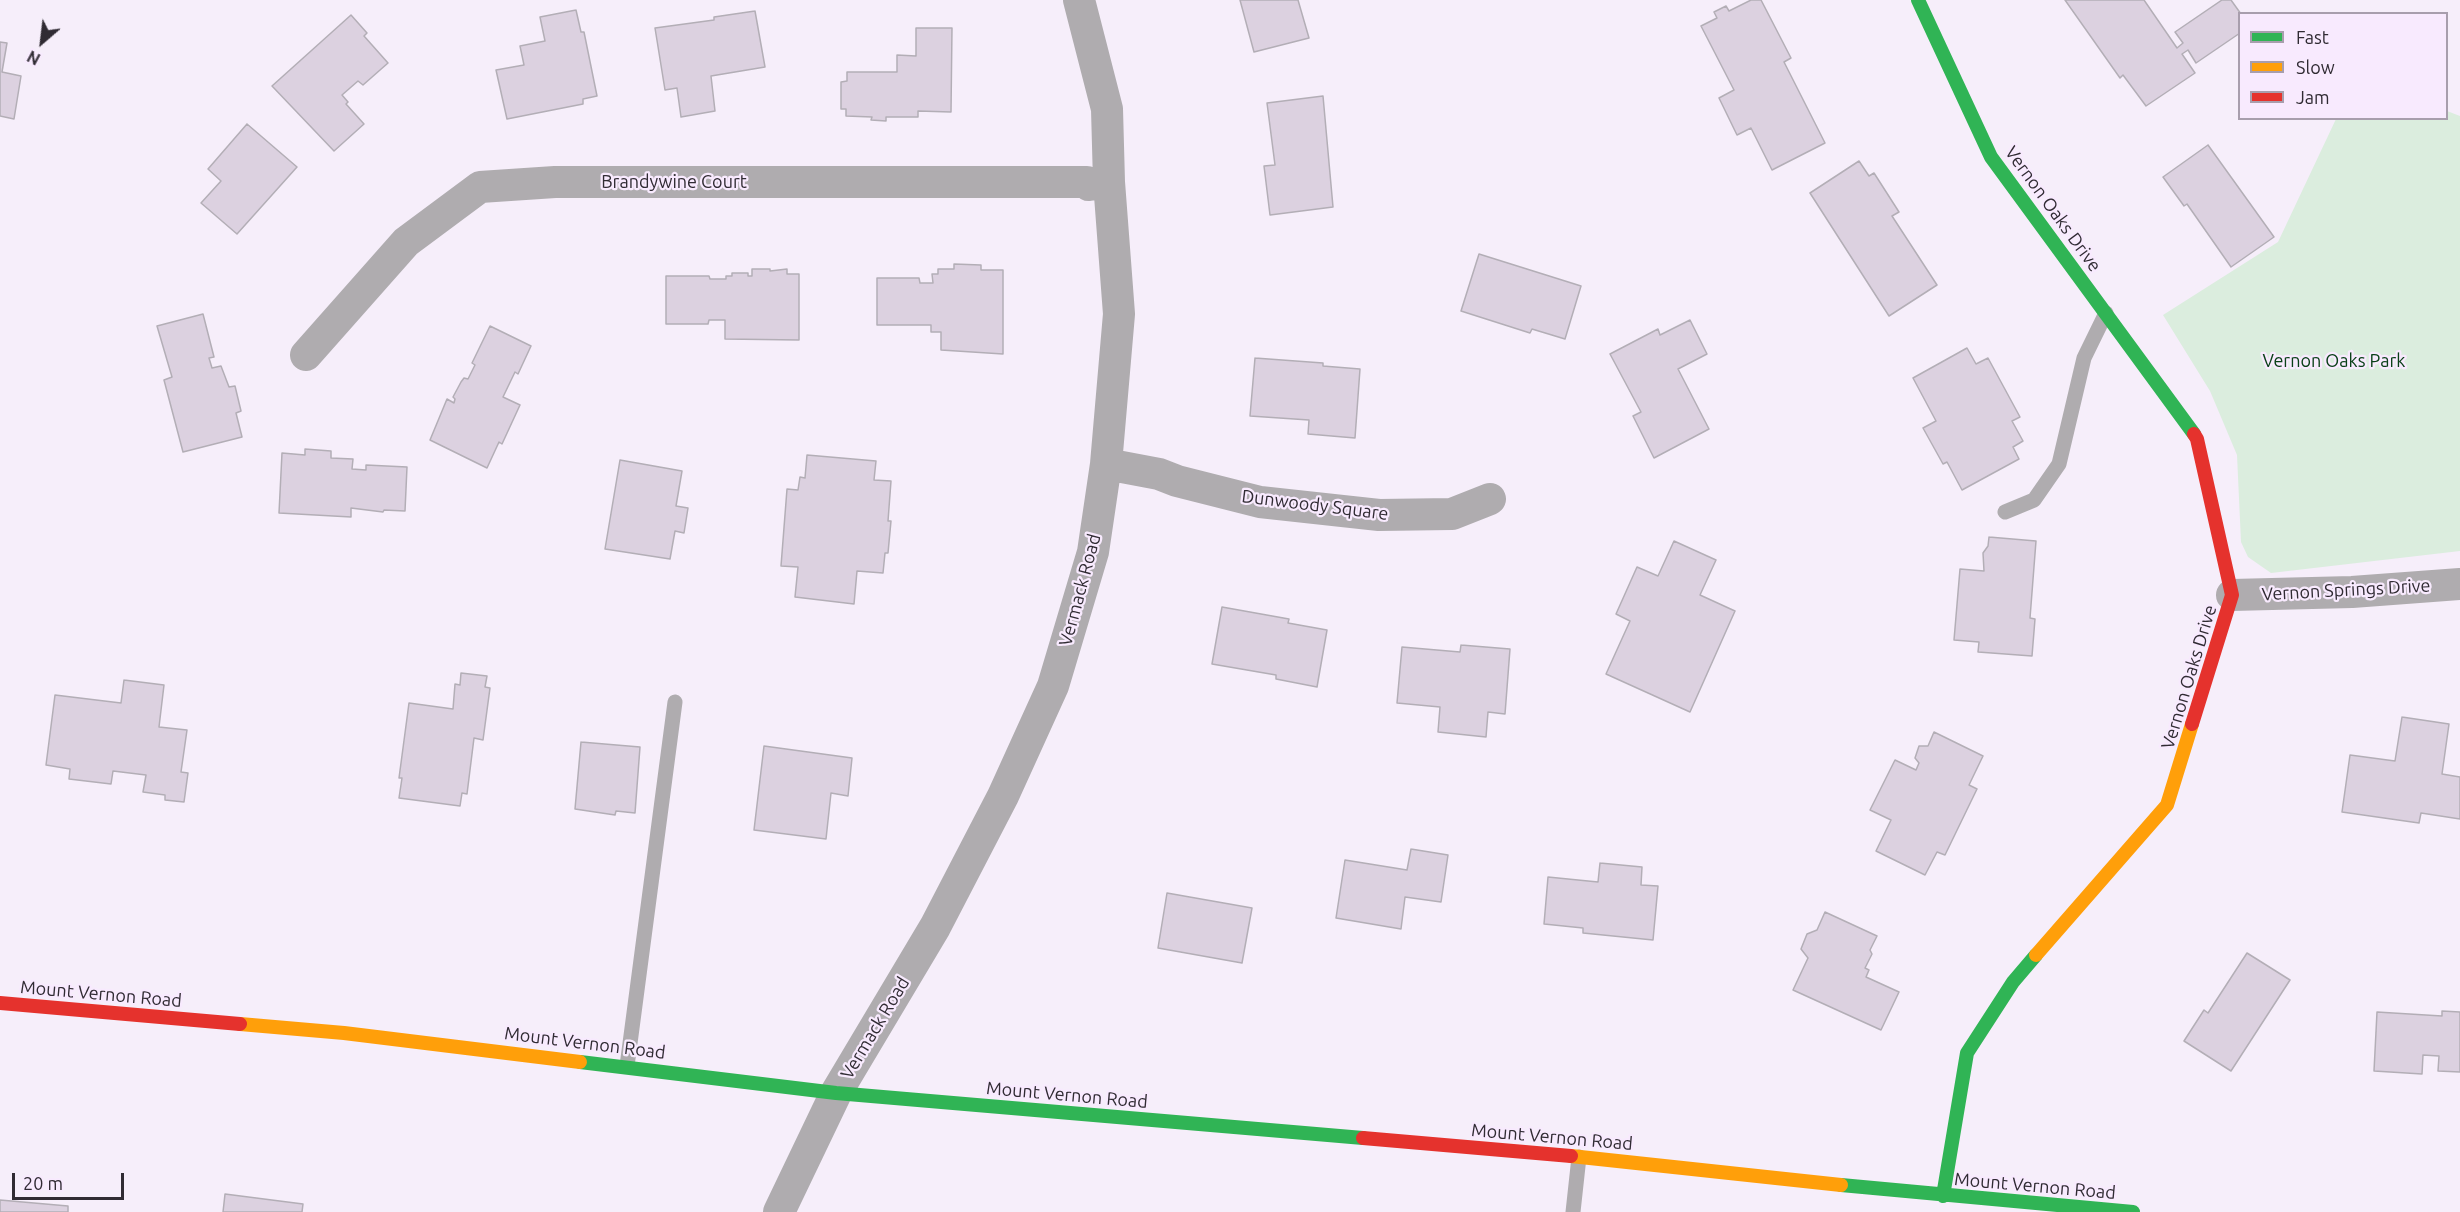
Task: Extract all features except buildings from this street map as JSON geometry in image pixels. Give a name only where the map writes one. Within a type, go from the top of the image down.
[{"type":"main road","name":"Vernon Oaks Drive","points":[[1918,0],[1991,157],[2197,439],[2232,595],[2167,805],[2013,982],[1967,1053],[1943,1196]]},
{"type":"main road","name":"Mount Vernon Road","points":[[0,1004],[344,1033],[836,1093],[1579,1157],[1943,1196],[2133,1212]]},
{"type":"street","name":"Vermack Road","points":[[778,1212],[836,1093],[935,927],[1003,796],[1053,686],[1093,552],[1106,464],[1119,314],[1109,182],[1107,109],[1079,0]]},
{"type":"street","name":"Brandywine Court","points":[[306,355],[406,242],[480,187],[555,182],[1087,182],[1089,185],[1109,182]]},
{"type":"street","name":"Dunwoody Square","points":[[1106,464],[1159,474],[1177,481],[1260,502],[1379,515],[1452,514],[1490,500]]},
{"type":"street","name":"Vernon Springs Drive","points":[[2232,595],[2352,592],[2460,584]]},
{"type":"lane","points":[[2005,512],[2034,500],[2059,464],[2084,358],[2106,313]]},
{"type":"lane","points":[[627,1066],[675,702]]},
{"type":"lane","points":[[1573,1212],[1579,1157]]},
{"type":"green space","name":"Vernon Oaks Park","points":[[2448,111],[2460,116],[2460,551],[2271,573],[2248,557],[2241,542],[2237,455],[2210,391],[2163,315],[2278,242],[2336,120],[2448,120]]},
{"type":"traffic: fast","points":[[1918,0],[1991,157],[2194,434]]},
{"type":"traffic: fast","points":[[1943,1196],[1967,1053],[2013,982],[2036,955]]},
{"type":"traffic: fast","points":[[580,1062],[836,1093],[1363,1138]]},
{"type":"traffic: fast","points":[[1841,1185],[2133,1212]]},
{"type":"traffic: slow","points":[[2036,955],[2167,805],[2192,724]]},
{"type":"traffic: slow","points":[[240,1024],[344,1033],[580,1062]]},
{"type":"traffic: slow","points":[[1571,1156],[1841,1185]]},
{"type":"traffic: jam","points":[[2192,724],[2232,595],[2194,434]]},
{"type":"traffic: jam","points":[[0,1003],[240,1024]]},
{"type":"traffic: jam","points":[[1363,1138],[1571,1156]]}]
